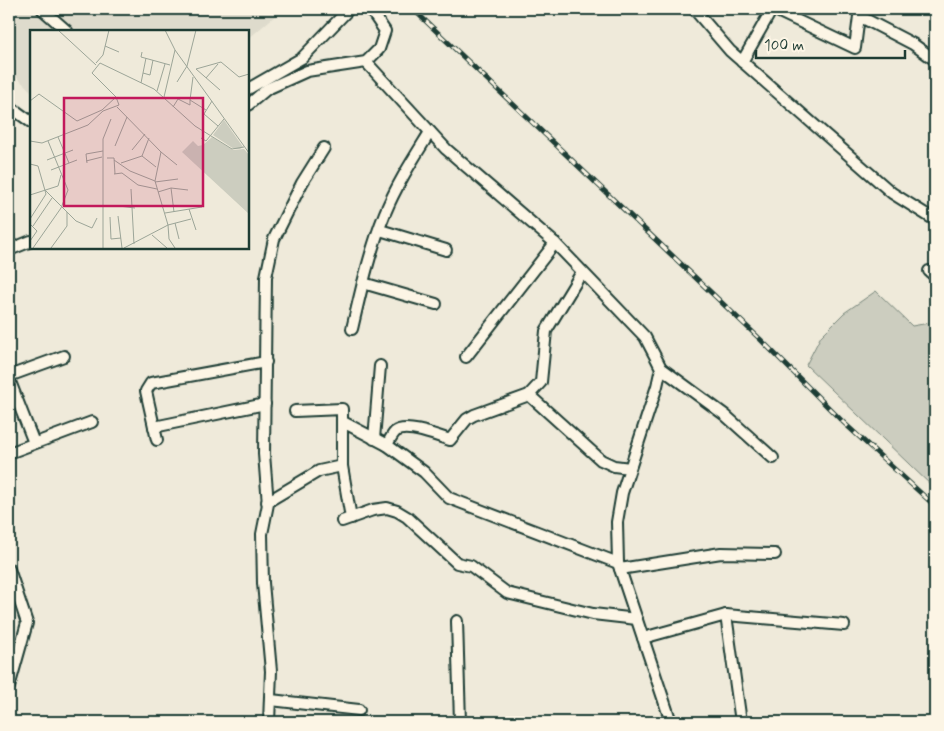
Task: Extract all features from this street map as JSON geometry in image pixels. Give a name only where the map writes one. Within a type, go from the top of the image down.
[{"type":"street","points":[[42,9],[66,30]]},
{"type":"street","points":[[249,88],[302,58],[349,9]]},
{"type":"street","points":[[249,104],[267,89],[307,71],[366,62],[379,49],[385,31],[370,9]]},
{"type":"street","points":[[694,9],[730,51],[742,62],[892,192],[935,220]]},
{"type":"street","points":[[742,62],[771,11],[775,10],[855,48],[859,12],[913,44],[935,60]]},
{"type":"street","points":[[366,62],[446,149],[555,243],[645,337],[661,368],[725,415],[772,458]]},
{"type":"street","points":[[9,106],[30,121]]},
{"type":"street","points":[[352,328],[363,283],[380,230],[398,185],[430,132]]},
{"type":"street","points":[[269,722],[271,700],[262,534],[268,502],[264,454],[266,277],[268,258],[274,239],[302,184],[324,148]]},
{"type":"street","points":[[380,230],[446,250]]},
{"type":"street","points":[[9,250],[30,241]]},
{"type":"street","points":[[466,357],[555,243]]},
{"type":"street","points":[[386,445],[395,431],[402,429],[415,430],[450,440],[467,418],[529,394],[541,382],[546,331],[582,272]]},
{"type":"street","points":[[363,283],[436,304]]},
{"type":"street","points":[[34,443],[9,378],[64,356]]},
{"type":"street","points":[[157,440],[146,391],[151,383],[266,362]]},
{"type":"street","points":[[374,439],[380,366]]},
{"type":"street","points":[[661,368],[657,386],[622,493],[617,522],[619,566],[671,722]]},
{"type":"street","points":[[529,394],[601,460],[614,466],[630,468]]},
{"type":"street","points":[[154,427],[265,404]]},
{"type":"street","points":[[294,411],[342,409],[342,466],[346,519],[373,510],[387,508],[397,510],[457,563],[471,566],[508,593],[593,614],[637,619]]},
{"type":"street","points":[[9,453],[92,422]]},
{"type":"street","points":[[343,422],[386,445],[424,472],[449,498],[619,566],[721,553],[775,554]]},
{"type":"street","points":[[268,502],[318,470],[342,466]]},
{"type":"street","points":[[9,569],[27,623],[9,687]]},
{"type":"street","points":[[643,638],[726,615],[844,625]]},
{"type":"street","points":[[726,615],[742,722]]},
{"type":"street","points":[[457,621],[460,722]]},
{"type":"street","points":[[271,700],[360,710]]},
{"type":"shaded area","points":[[9,9],[283,9],[249,38],[249,30],[30,30],[30,90],[9,70]]},
{"type":"shaded area","points":[[876,291],[912,326],[935,322],[935,489],[806,365],[821,336],[844,313]]},
{"type":"railway","points":[[413,9],[760,339],[843,422],[935,506]]}]
